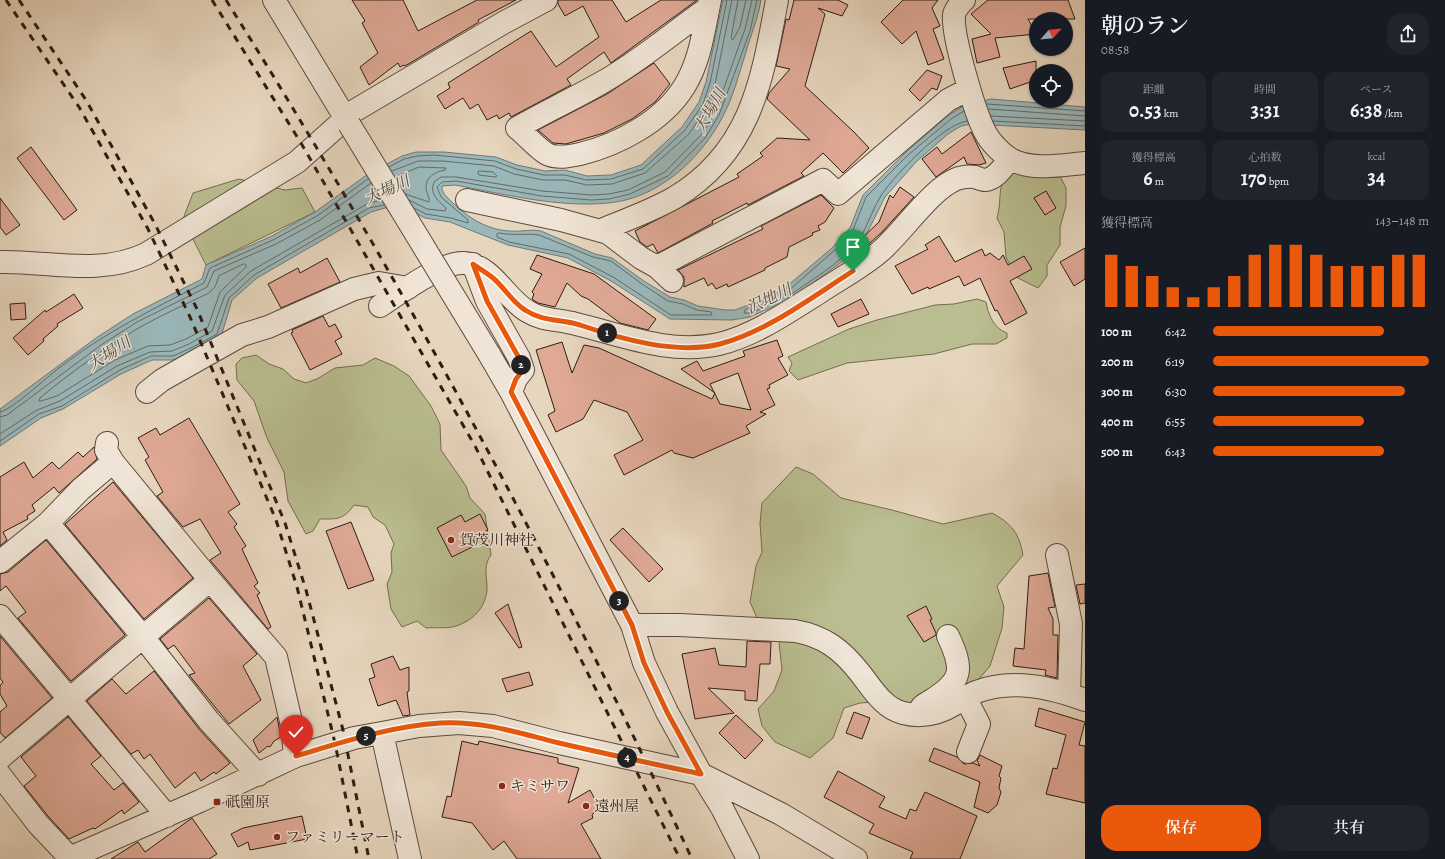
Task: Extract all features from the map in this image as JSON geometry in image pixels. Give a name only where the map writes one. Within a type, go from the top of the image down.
[{"type":"street","points":[[274,0],[511,392],[632,625],[644,663],[667,712],[701,774],[722,808],[748,859]]},
{"type":"street","points":[[0,262],[31,262],[84,266],[104,265],[138,257],[297,162],[347,121],[410,76],[546,0]]},
{"type":"street","points":[[601,230],[637,216],[674,198],[698,182],[717,165],[732,145],[744,125],[760,82],[766,62],[777,0]]},
{"type":"street","points":[[964,0],[954,14],[954,20],[958,44],[971,93],[985,132],[996,146],[1010,159],[1028,164],[1045,166],[1085,163]]},
{"type":"street","points":[[709,4],[692,71],[684,88],[671,104],[640,129],[601,149],[572,156],[554,156],[546,154],[517,128],[607,79],[640,58],[709,4]]},
{"type":"street","points":[[467,200],[601,230],[608,233],[665,274],[823,180],[838,194],[948,100],[971,93]]},
{"type":"street","points":[[380,306],[445,267],[462,262],[473,264],[493,278],[524,310],[537,317],[576,324],[631,340],[670,346],[694,347],[721,344],[757,329],[781,316],[870,260],[900,231],[918,210],[948,183],[956,178],[970,177],[984,180],[991,178],[1010,159]]},
{"type":"street","points":[[473,264],[487,301],[519,358],[523,370],[516,379],[511,392]]},
{"type":"street","points":[[147,392],[162,380],[242,335],[268,326],[348,291],[379,283],[408,288]]},
{"type":"street","points":[[0,562],[48,523],[81,489],[110,453],[210,580],[276,657],[293,730],[296,756]]},
{"type":"street","points":[[48,523],[143,637],[209,721],[258,775]]},
{"type":"street","points":[[632,625],[680,625],[795,631],[812,634],[826,640],[858,671],[876,694],[889,706],[903,713],[918,715],[937,714],[966,697],[986,688],[1005,685],[1039,686],[1077,697],[1071,624],[1057,555]]},
{"type":"street","points":[[0,758],[210,580]]},
{"type":"street","points":[[0,616],[166,816]]},
{"type":"street","points":[[918,715],[922,707],[946,690],[956,678],[959,662],[948,636]]},
{"type":"street","points":[[966,697],[979,724],[968,752]]},
{"type":"street","points":[[0,775],[38,824],[69,858],[258,775],[296,756],[354,738],[440,724],[493,726],[559,743],[701,774],[781,814],[856,859]]},
{"type":"street","points":[[382,733],[410,859]]},
{"type":"green space","points":[[1011,170],[1060,176],[1066,188],[1066,206],[1060,227],[1060,245],[1047,265],[1047,276],[1038,288],[1016,277],[1006,257],[1004,232],[997,218],[1001,188],[1006,176]]},
{"type":"green space","points":[[239,179],[285,190],[302,188],[315,212],[206,265],[183,219],[193,193]]},
{"type":"green space","points":[[977,299],[986,302],[992,320],[995,325],[1007,333],[1007,338],[996,344],[972,344],[934,354],[847,363],[798,380],[789,371],[792,363],[788,357],[849,329],[935,305],[954,304]]},
{"type":"green space","points":[[256,355],[269,364],[283,369],[294,379],[306,383],[317,379],[335,368],[363,365],[375,358],[394,366],[409,376],[431,406],[440,424],[441,450],[466,486],[470,498],[485,514],[491,555],[486,566],[487,592],[483,605],[469,620],[453,627],[445,628],[426,628],[417,621],[402,627],[391,609],[387,584],[392,572],[391,553],[394,544],[385,525],[373,517],[368,507],[354,505],[347,514],[340,518],[320,519],[313,531],[306,534],[288,501],[284,472],[267,438],[254,401],[237,380],[236,364],[242,358]]},
{"type":"green space","points":[[796,467],[813,474],[841,498],[943,524],[992,513],[1005,521],[1014,530],[1023,555],[997,586],[1004,607],[1002,628],[990,666],[978,680],[955,688],[918,709],[890,701],[860,703],[844,708],[833,738],[810,758],[775,742],[762,726],[758,709],[774,691],[782,670],[779,642],[761,627],[750,602],[756,566],[762,552],[760,523],[762,503]]},
{"type":"water","points":[[723,0],[761,0],[736,86],[722,118],[713,134],[702,148],[675,175],[660,185],[643,194],[626,200],[589,204],[551,202],[455,185],[442,186],[442,189],[447,197],[465,214],[486,226],[510,231],[541,231],[595,254],[612,258],[644,281],[670,297],[684,300],[698,306],[735,310],[768,298],[786,287],[832,248],[850,228],[863,195],[905,153],[949,115],[963,106],[991,99],[1029,102],[1029,108],[1073,108],[1073,106],[1085,107],[1085,130],[971,124],[961,126],[948,134],[917,161],[885,197],[862,243],[850,256],[792,298],[750,317],[732,320],[670,319],[611,281],[568,258],[508,245],[450,222],[425,218],[407,209],[385,208],[371,212],[257,278],[232,300],[221,337],[193,352],[173,360],[152,360],[121,374],[63,409],[41,418],[0,446],[0,409],[96,338],[133,314],[202,279],[206,265],[272,236],[315,212],[368,174],[402,156],[416,152],[444,152],[496,157],[517,165],[545,171],[565,170],[587,176],[611,175],[641,165],[682,127],[699,102],[706,82]]},
{"type":"building","points":[[352,0],[403,0],[418,31],[477,0],[516,0],[478,20],[479,22],[405,66],[400,67],[398,63],[369,85],[360,67],[378,53],[362,23],[365,21]]},
{"type":"building","points":[[558,0],[612,0],[626,22],[661,0],[697,0],[611,63],[604,52],[567,79],[571,85],[511,117],[509,113],[499,119],[497,115],[487,120],[478,104],[470,109],[463,98],[445,109],[437,96],[450,88],[448,83],[531,31],[556,67],[599,37],[583,6],[565,16],[558,4]]},
{"type":"building","points":[[794,0],[838,0],[848,5],[842,16],[818,8],[825,14],[805,86],[869,148],[843,173],[823,153],[801,173],[804,176],[748,205],[747,203],[712,221],[713,223],[658,253],[653,244],[647,247],[640,242],[635,231],[739,177],[737,174],[763,156],[760,153],[777,138],[810,140],[767,99],[769,93],[790,69],[776,66],[786,19],[789,20]]},
{"type":"building","points":[[903,0],[938,0],[932,8],[940,26],[933,29],[944,59],[928,65],[916,31],[902,44],[881,22]]},
{"type":"building","points":[[988,0],[1068,0],[1072,12],[1029,12],[1029,35],[995,38],[1000,57],[977,63],[972,39],[991,34],[971,14]]},
{"type":"building","points":[[1036,61],[1036,64],[1029,64],[1029,82],[1010,89],[1003,68]]},
{"type":"building","points":[[654,63],[670,84],[655,102],[632,119],[604,133],[566,144],[553,143],[538,130],[607,94]]},
{"type":"building","points":[[927,70],[942,76],[937,90],[932,88],[920,101],[909,90]]},
{"type":"building","points":[[971,132],[986,163],[979,165],[967,164],[964,157],[936,177],[922,159],[937,147],[942,154]]},
{"type":"building","points":[[31,147],[77,210],[64,220],[17,158]]},
{"type":"building","points":[[900,187],[914,197],[881,233],[862,250],[856,244],[879,222],[890,195],[893,198]]},
{"type":"building","points":[[1046,191],[1056,208],[1045,215],[1034,198]]},
{"type":"building","points":[[821,195],[834,208],[825,222],[818,226],[820,230],[812,233],[813,235],[789,247],[787,257],[765,268],[765,270],[728,287],[727,284],[716,289],[712,283],[708,286],[704,278],[684,287],[684,277],[678,270],[763,229],[761,226]]},
{"type":"building","points":[[0,198],[20,225],[6,235],[0,227]]},
{"type":"building","points":[[939,236],[955,262],[982,249],[985,256],[990,253],[999,260],[1003,255],[1008,265],[1024,256],[1032,269],[1010,281],[1027,313],[1005,325],[997,310],[995,311],[980,278],[964,286],[959,276],[929,289],[928,287],[912,294],[895,266],[928,249],[925,245]]},
{"type":"building","points":[[1085,248],[1085,279],[1074,286],[1060,262]]},
{"type":"building","points":[[537,255],[594,274],[656,319],[648,330],[620,323],[588,299],[581,296],[567,283],[555,307],[538,303],[532,299],[534,294],[532,292],[542,274],[530,269]]},
{"type":"building","points":[[327,258],[340,282],[281,308],[268,284],[298,268],[300,273]]},
{"type":"building","points":[[74,294],[83,308],[57,324],[58,326],[43,339],[44,341],[28,355],[13,338],[45,310],[46,312]]},
{"type":"building","points":[[861,299],[869,314],[838,327],[831,314]]},
{"type":"building","points":[[25,303],[26,319],[11,320],[10,304]]},
{"type":"building","points":[[323,316],[329,327],[335,324],[342,337],[335,341],[342,354],[310,370],[291,333],[293,332],[292,330]]},
{"type":"building","points":[[777,340],[783,356],[778,358],[788,375],[769,385],[770,388],[767,389],[775,405],[760,412],[766,414],[746,426],[750,433],[693,458],[674,453],[672,450],[624,475],[614,455],[643,440],[627,412],[594,400],[583,419],[556,432],[548,415],[555,411],[536,350],[562,342],[572,373],[584,345],[599,348],[712,399],[715,394],[720,404],[751,410],[738,373],[710,384],[714,392],[681,369],[697,361],[703,371],[745,356],[743,351]]},
{"type":"building","points":[[189,418],[240,504],[228,512],[237,524],[234,527],[246,546],[242,549],[258,583],[254,586],[260,593],[257,595],[271,627],[268,629],[210,560],[221,553],[200,519],[183,527],[157,496],[163,492],[145,460],[149,457],[138,438],[156,428],[160,435]]},
{"type":"building","points":[[94,447],[97,459],[59,493],[54,487],[32,505],[35,511],[27,516],[28,519],[3,532],[7,540],[0,546],[0,477],[24,462],[33,478],[52,462],[59,469],[78,452],[83,457]]},
{"type":"building","points":[[113,482],[193,578],[144,619],[65,524]]},
{"type":"building","points":[[480,514],[488,530],[472,538],[476,545],[452,557],[437,528],[461,515],[465,522]]},
{"type":"building","points":[[351,522],[374,580],[348,589],[326,531]]},
{"type":"building","points":[[623,528],[663,569],[649,582],[610,540]]},
{"type":"building","points":[[46,540],[125,635],[71,681],[18,618],[26,612],[6,586],[0,591],[0,574],[8,572]]},
{"type":"building","points":[[1048,573],[1055,607],[1048,608],[1053,619],[1053,635],[1058,635],[1057,678],[1045,675],[1046,670],[1013,666],[1015,648],[1024,649],[1029,576]]},
{"type":"building","points":[[1085,584],[1085,603],[1080,604],[1076,585]]},
{"type":"building","points":[[209,598],[257,654],[243,666],[261,700],[229,724],[189,675],[195,673],[174,645],[168,649],[160,639]]},
{"type":"building","points":[[508,604],[522,647],[519,648],[495,613]]},
{"type":"building","points":[[926,606],[932,619],[930,620],[936,635],[924,642],[907,616]]},
{"type":"building","points":[[0,636],[52,698],[5,738],[0,732],[0,712],[7,706],[0,694],[0,686],[3,682],[0,678]]},
{"type":"building","points":[[747,641],[771,642],[770,664],[760,664],[757,701],[745,700],[745,691],[708,688],[734,713],[695,719],[682,654],[715,648],[719,665],[746,667]]},
{"type":"building","points":[[393,656],[400,670],[409,667],[409,691],[407,692],[410,715],[403,716],[396,700],[378,706],[369,679],[375,677],[371,664]]},
{"type":"building","points":[[154,671],[199,729],[230,763],[216,774],[214,772],[201,781],[195,772],[175,788],[150,754],[144,759],[138,750],[131,754],[87,701],[112,679],[126,694]]},
{"type":"building","points":[[529,672],[533,685],[507,692],[502,679]]},
{"type":"building","points":[[1039,708],[1085,722],[1079,745],[1085,746],[1085,803],[1046,794],[1053,768],[1057,769],[1066,735],[1035,726]]},
{"type":"building","points":[[854,712],[870,718],[862,739],[846,733]]},
{"type":"building","points":[[736,715],[763,740],[745,759],[719,733]]},
{"type":"building","points":[[68,717],[101,756],[91,764],[114,790],[123,783],[139,802],[124,814],[122,810],[95,829],[93,828],[69,839],[24,786],[36,776],[21,757]]},
{"type":"building","points":[[277,717],[281,737],[274,741],[270,747],[268,746],[259,753],[253,740]]},
{"type":"building","points":[[462,741],[478,745],[479,741],[558,758],[558,763],[579,768],[568,803],[590,790],[599,807],[592,815],[593,818],[581,824],[601,859],[517,859],[504,841],[493,850],[472,823],[442,817],[447,796],[451,797]]},
{"type":"building","points":[[934,748],[957,757],[964,764],[973,763],[980,766],[977,761],[980,755],[1002,766],[999,776],[1001,778],[999,788],[1001,792],[997,805],[988,813],[974,807],[980,782],[929,761]]},
{"type":"building","points":[[838,771],[885,797],[879,807],[906,819],[910,809],[916,811],[925,792],[977,816],[960,859],[910,859],[913,852],[869,833],[874,824],[824,797]]},
{"type":"building","points":[[302,816],[307,839],[250,850],[248,842],[238,847],[231,834],[243,828]]},
{"type":"building","points":[[192,818],[217,854],[209,859],[111,859],[138,842],[145,852]]},
{"type":"railway","points":[[6,0],[79,107],[148,229],[190,317],[276,520],[297,587],[335,743],[358,859]]},
{"type":"railway","points":[[19,0],[86,100],[155,224],[197,309],[285,523],[306,590],[343,730],[369,859]]},
{"type":"railway","points":[[212,0],[301,143],[475,446],[680,859]]},
{"type":"railway","points":[[226,0],[353,209],[414,315],[530,530],[692,859]]},
{"type":"place","name":"賀茂川神社","points":[[451,540]]},
{"type":"place","name":"キミサワ","points":[[502,786]]},
{"type":"place","name":"祇園原","points":[[217,802]]},
{"type":"place","name":"遠州屋","points":[[586,806]]},
{"type":"place","name":"ファミリーマート","points":[[277,837]]},
{"type":"route","points":[[296,756],[354,738],[419,726],[459,723],[493,726],[559,743],[701,774],[667,712],[644,663],[632,625],[511,392],[516,379],[523,370],[519,358],[487,301],[473,264],[493,278],[524,310],[537,317],[545,320],[563,321],[576,324],[631,340],[670,346],[694,347],[721,344],[757,329],[781,316],[853,271]]},
{"type":"water label","name":"大場川","points":[[710,111]]},
{"type":"water label","name":"大場川","points":[[387,190]]},
{"type":"water label","name":"沢地川","points":[[769,299]]},
{"type":"water label","name":"大場川","points":[[109,354]]}]
